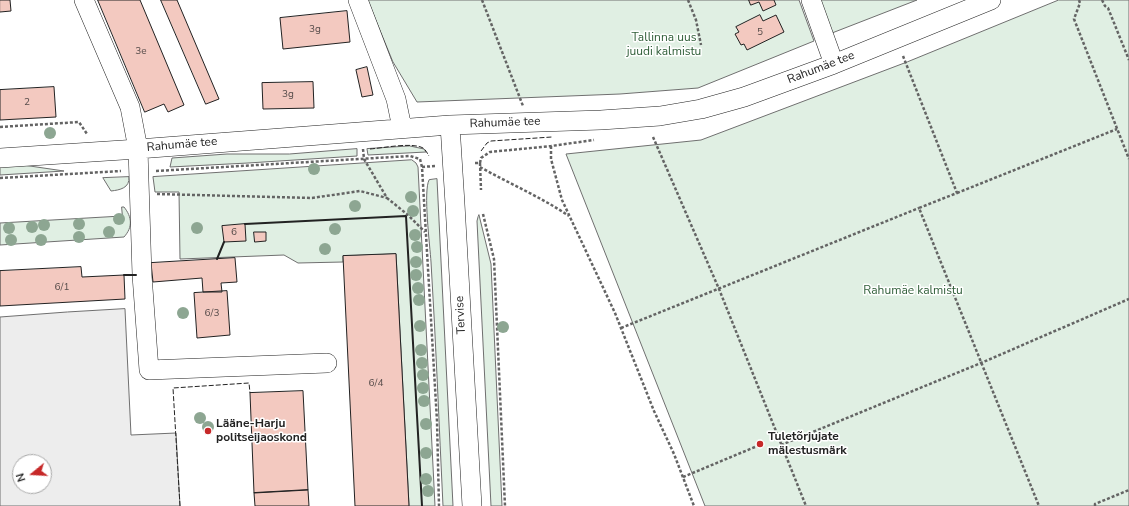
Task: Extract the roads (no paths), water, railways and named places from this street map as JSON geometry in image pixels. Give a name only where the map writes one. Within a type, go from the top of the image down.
[{"type":"street","points":[[84,0],[130,107],[139,163],[142,275],[149,370],[327,363]]},
{"type":"street","points":[[358,0],[396,99],[402,128]]},
{"type":"street","points":[[811,0],[834,64]]},
{"type":"street","points":[[939,21],[956,2],[962,0]]},
{"type":"street","name":"Rahumäe tee","points":[[0,158],[90,152],[139,163],[402,128],[450,124],[601,120],[660,116],[701,109],[744,97],[834,64],[991,0]]},
{"type":"street","name":"Tervise","points":[[450,124],[472,506]]},
{"type":"street","points":[[23,156],[61,166],[139,163]]},
{"type":"place","name":"Lääne-Harju politseijaoskond","points":[[208,431]]},
{"type":"place","name":"Tuletõrjujate mälestusmärk","points":[[760,444]]},
{"type":"park label","name":"Tallinna uus juudi kalmistu","points":[[664,45]]},
{"type":"park label","name":"Rahumäe kalmistu","points":[[913,291]]}]
